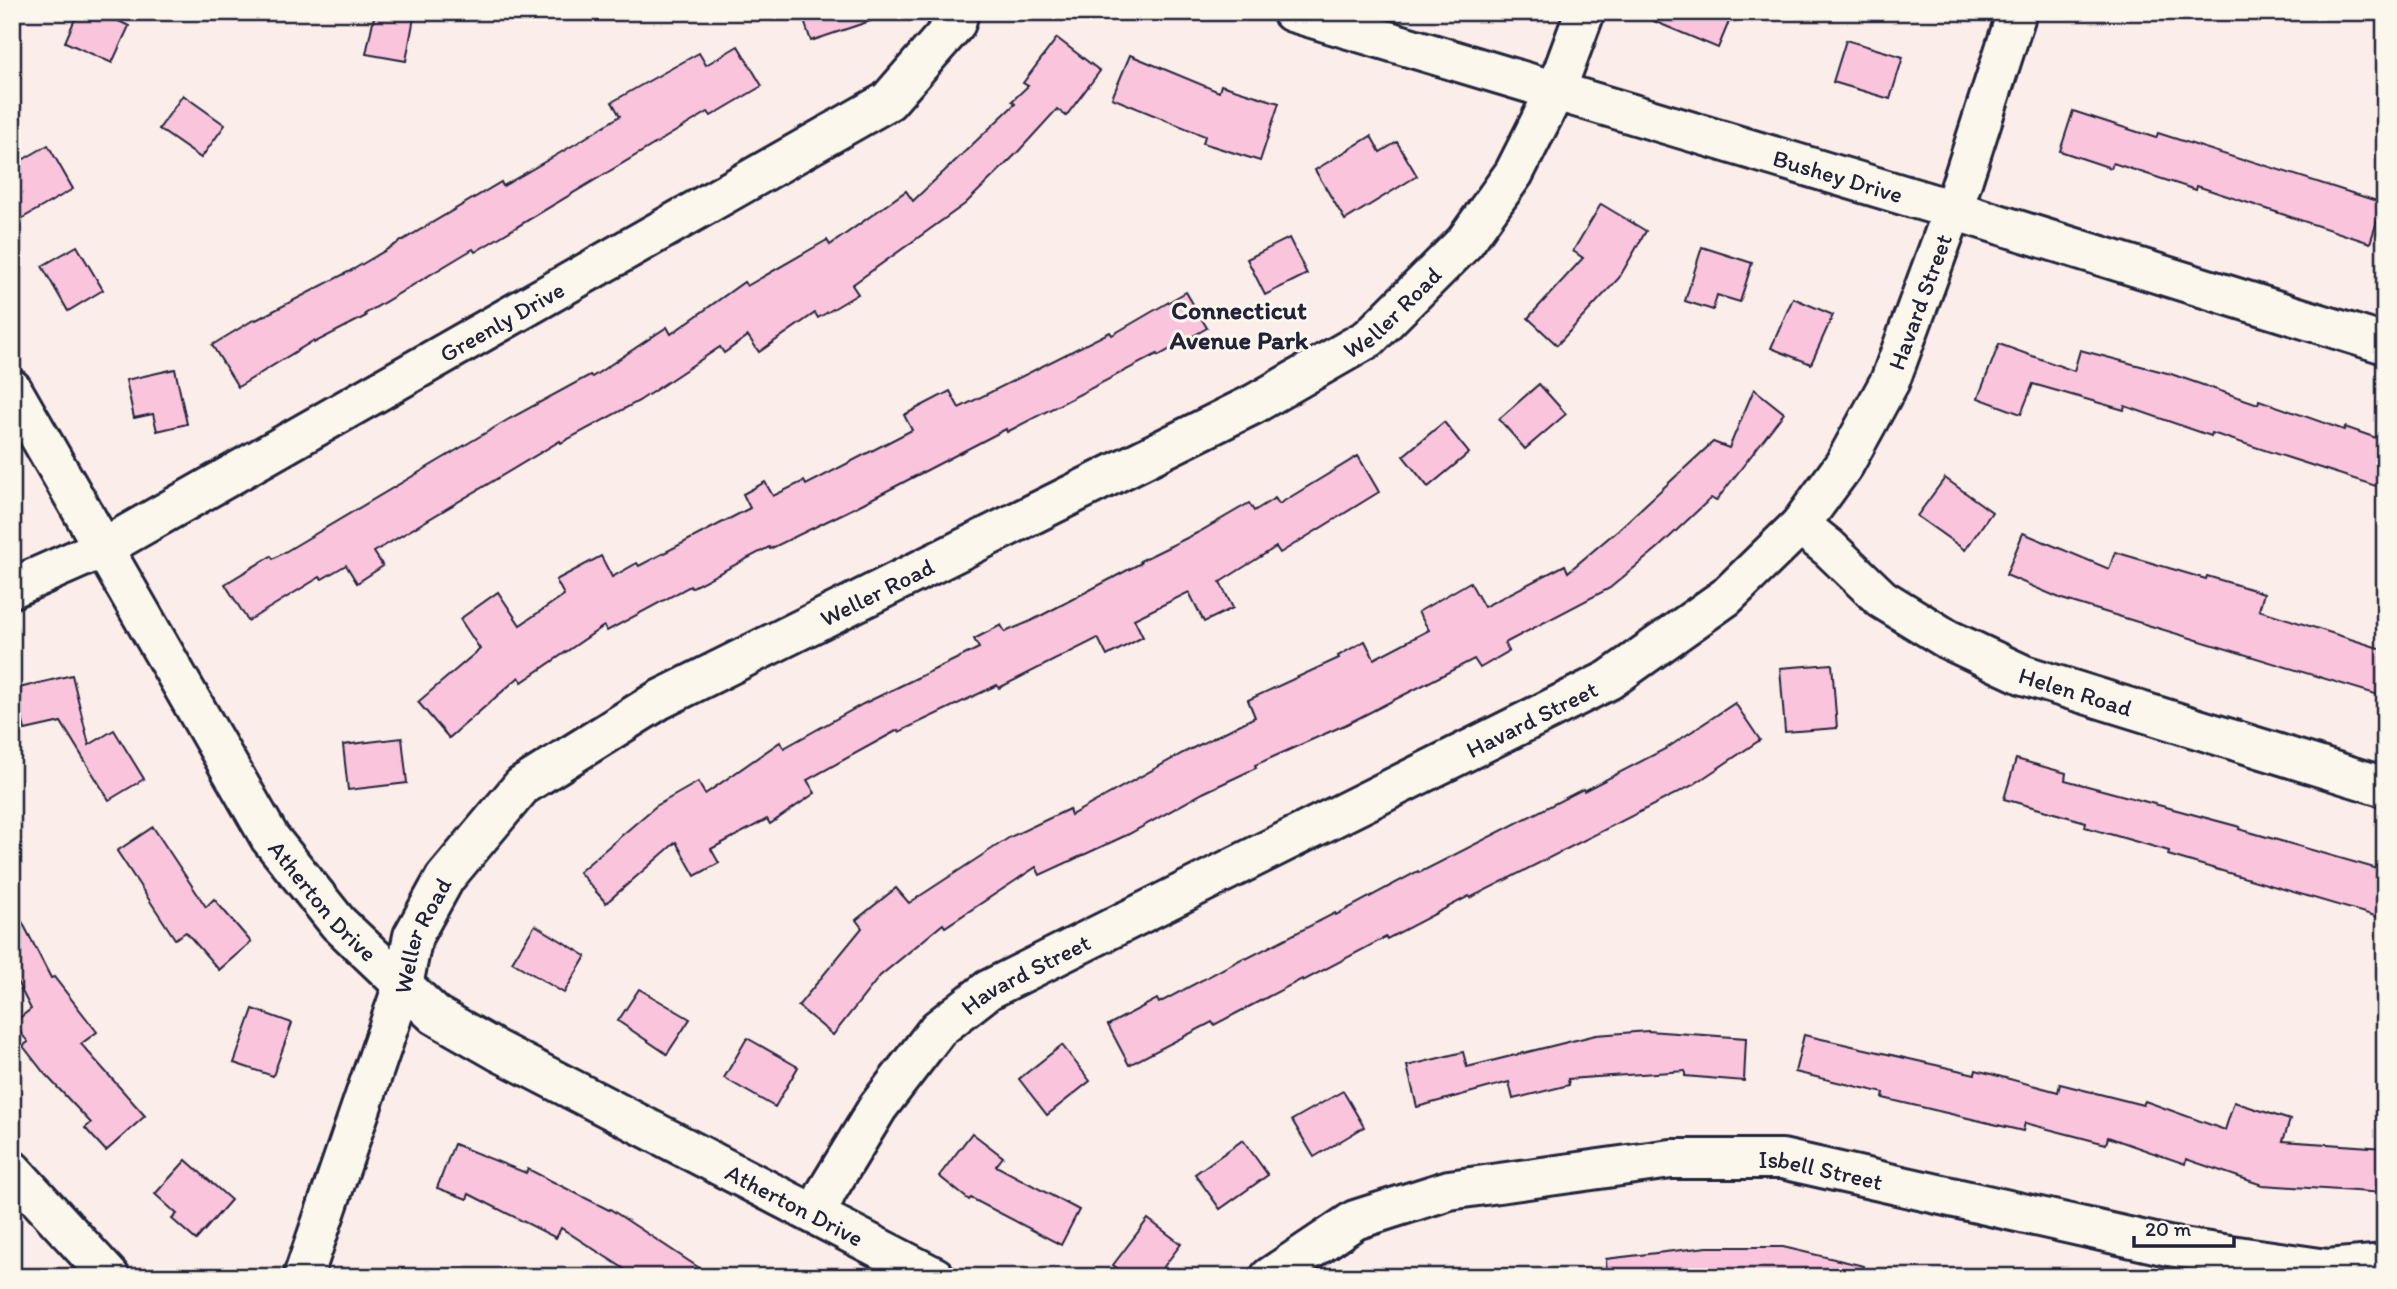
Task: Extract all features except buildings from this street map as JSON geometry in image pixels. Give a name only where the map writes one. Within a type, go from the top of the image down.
[{"type":"street","name":"Greenly Drive","points":[[12,589],[103,548],[888,102],[956,23],[959,12]]},
{"type":"street","name":"Bushey Drive","points":[[1292,12],[1953,210],[2385,344]]},
{"type":"street","name":"Weller Road","points":[[303,1277],[403,985],[413,936],[445,878],[522,786],[659,699],[1254,404],[1369,338],[1465,243],[1514,173],[1556,90],[1585,12]]},
{"type":"street","name":"Havard Street","points":[[816,1215],[827,1191],[887,1096],[938,1029],[988,990],[1609,680],[1726,597],[1800,525],[1844,465],[1889,382],[1953,210],[2017,12]]},
{"type":"street","name":"Atherton Drive","points":[[12,389],[270,838],[338,923],[435,1015],[498,1051],[935,1277]]},
{"type":"street","name":"Helen Road","points":[[1800,525],[1829,548],[1882,599],[1947,639],[2024,675],[2385,787]]},
{"type":"street","name":"Isbell Street","points":[[1270,1277],[1355,1220],[1449,1190],[1671,1159],[1782,1159],[2168,1246],[2327,1269],[2385,1264]]},
{"type":"street","points":[[12,1170],[110,1277]]},
{"type":"shaded area","points":[[1500,12],[1542,12],[1538,24]]},
{"type":"district","name":"Connecticut Avenue Park","points":[[1239,325]]}]
